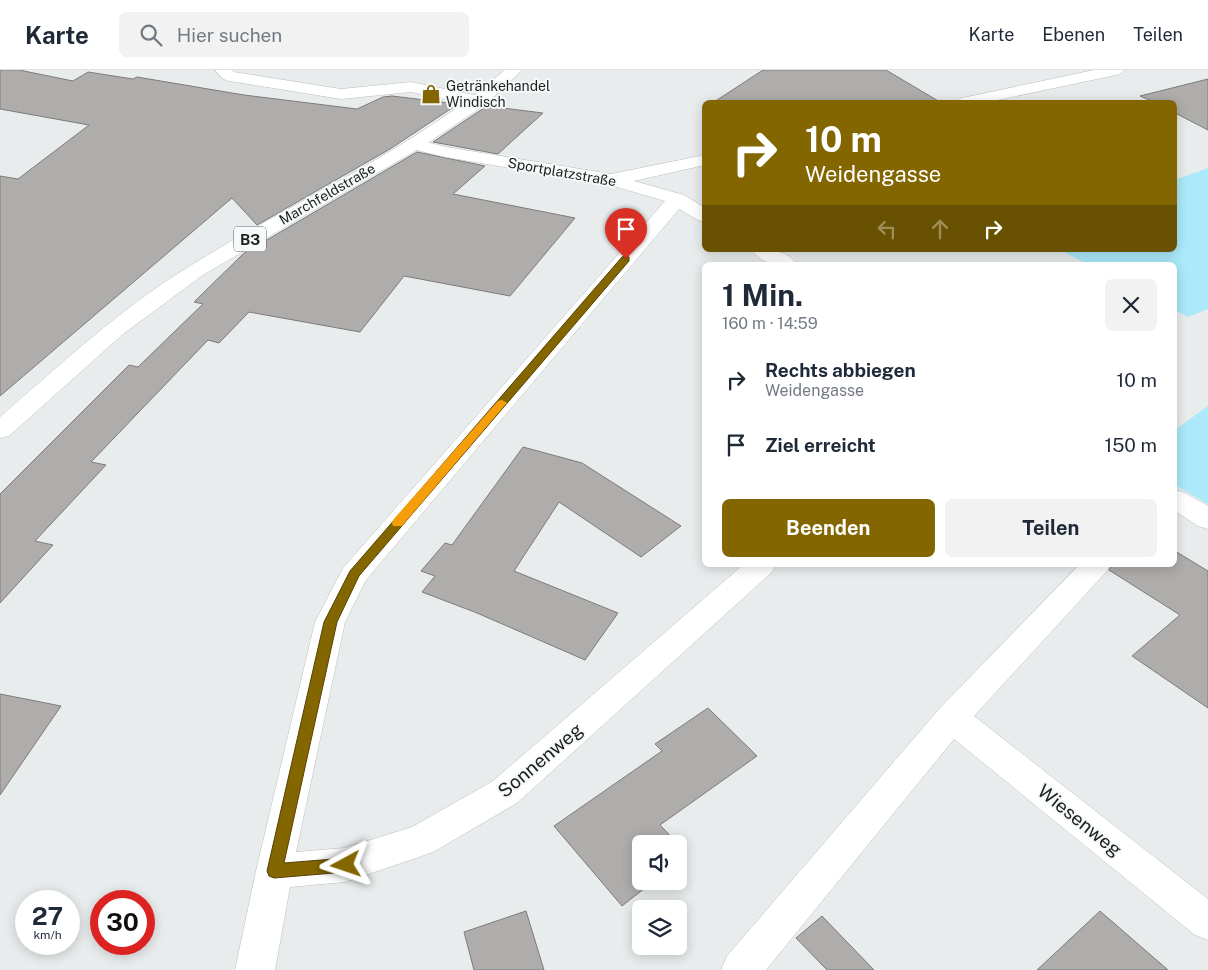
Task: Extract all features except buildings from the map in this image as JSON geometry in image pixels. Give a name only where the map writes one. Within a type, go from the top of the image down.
[{"type":"street","points":[[223,70],[230,76],[341,94],[411,87],[479,101]]},
{"type":"street","name":"Marchfeldstraße","points":[[0,430],[115,329],[196,271],[414,144],[479,101],[514,70]]},
{"type":"street","points":[[976,100],[1116,70]]},
{"type":"street","name":"Sportplatzstraße","points":[[414,144],[445,152],[612,180],[677,199],[702,214]]},
{"type":"street","points":[[612,180],[702,161]]},
{"type":"street","points":[[255,970],[274,871],[330,622],[354,574],[677,199]]},
{"type":"street","points":[[765,252],[782,262]]},
{"type":"street","points":[[1177,500],[1208,519]]},
{"type":"street","name":"Sonnenweg","points":[[274,871],[346,865],[422,840],[505,792],[760,567]]},
{"type":"street","points":[[741,970],[952,718],[1094,567]]},
{"type":"street","name":"Wiesenweg","points":[[952,718],[1208,922]]},
{"type":"shaded area","points":[[1208,168],[1208,309],[1188,317],[1177,311],[1177,262],[1083,262],[1064,252],[1177,252],[1177,179]]},
{"type":"shaded area","points":[[1208,406],[1208,504],[1177,486],[1177,429]]},
{"type":"slow traffic","points":[[398,523],[502,403]]},
{"type":"place","name":"Getränkehandel Windisch","points":[[431,94]]},
{"type":"route","points":[[346,865],[274,871],[330,622],[354,574],[626,259]]}]
